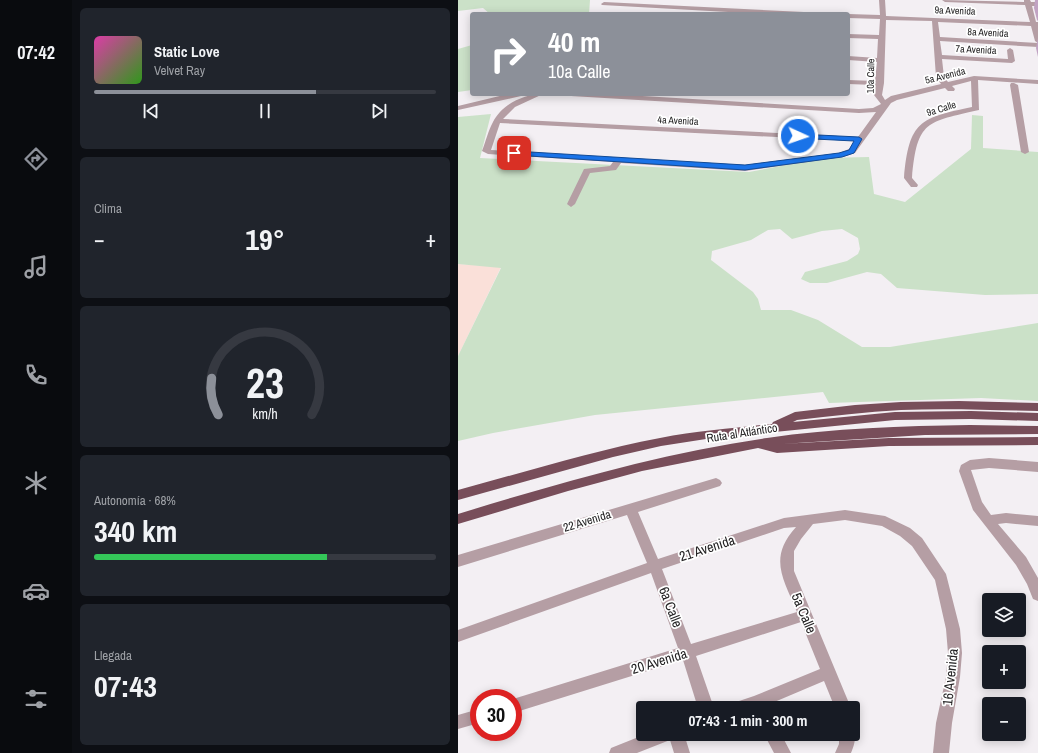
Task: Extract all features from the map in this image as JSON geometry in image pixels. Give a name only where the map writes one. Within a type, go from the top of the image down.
[{"type":"highway","points":[[769,428],[795,416],[855,409],[908,406],[1038,407]]},
{"type":"highway","name":"Ruta al Atlántico","points":[[458,495],[613,453],[661,442],[769,428],[895,416],[972,415],[1038,417]]},
{"type":"highway","name":"Ruta al Atlántico","points":[[458,520],[636,468],[755,444],[816,436],[890,431],[982,428],[1038,430]]},
{"type":"highway","points":[[755,444],[777,449],[888,442],[1038,441]]},
{"type":"street","name":"10a Calle","points":[[497,121],[486,148],[486,151],[488,152],[745,168],[840,155],[852,151],[859,139],[886,105],[878,95],[880,84],[883,17],[882,0]]},
{"type":"street","points":[[945,0],[1027,2],[1038,4]]},
{"type":"street","points":[[1027,2],[1036,24],[1038,41]]},
{"type":"street","points":[[604,4],[764,12]]},
{"type":"street","name":"9a Avenida","points":[[850,16],[1036,24]]},
{"type":"street","name":"9a Calle","points":[[935,20],[940,77],[949,87]]},
{"type":"street","points":[[850,36],[881,37]]},
{"type":"street","name":"8a Avenida","points":[[937,39],[1038,45]]},
{"type":"street","name":"7a Avenida","points":[[939,57],[1012,61],[1010,50]]},
{"type":"street","points":[[850,58],[881,60]]},
{"type":"street","name":"9a Calle","points":[[914,185],[908,178],[908,165],[912,147],[922,126],[932,120],[976,108],[974,80]]},
{"type":"street","name":"5a Avenida","points":[[974,80],[1014,85],[1038,86]]},
{"type":"street","name":"5a Avenida","points":[[605,96],[859,111],[874,110],[886,105],[894,105],[974,80],[1038,82]]},
{"type":"street","points":[[850,82],[880,84]]},
{"type":"street","points":[[1014,85],[1025,152]]},
{"type":"street","points":[[458,108],[509,96]]},
{"type":"street","points":[[497,121],[512,105],[534,96]]},
{"type":"street","name":"4a Avenida","points":[[497,121],[859,139]]},
{"type":"street","points":[[571,204],[587,171],[612,168],[619,159]]},
{"type":"street","points":[[1037,589],[1013,550],[980,510],[964,471],[968,465],[979,462],[1038,467]]},
{"type":"street","name":"22 Avenida","points":[[458,561],[716,483]]},
{"type":"street","name":"6a Calle","points":[[630,508],[655,566],[688,652],[704,701]]},
{"type":"street","name":"21 Avenida","points":[[458,636],[655,566],[784,523],[846,515],[885,521],[905,532],[917,542],[941,578]]},
{"type":"street","points":[[988,520],[1006,518],[1038,521]]},
{"type":"street","name":"5a Calle","points":[[809,520],[796,535],[787,550],[787,571],[840,701]]},
{"type":"street","name":"16 Avenida","points":[[941,578],[953,629],[954,653],[953,677],[944,723],[941,753]]},
{"type":"street","name":"20 Avenida","points":[[522,703],[805,615]]},
{"type":"street","points":[[767,701],[828,672]]},
{"type":"street","points":[[458,722],[470,719]]},
{"type":"street","points":[[617,753],[648,741]]},
{"type":"street","points":[[678,741],[682,753]]},
{"type":"street","points":[[776,741],[782,753]]},
{"type":"shaded area","points":[[458,264],[501,267],[458,356]]},
{"type":"green space","points":[[458,0],[590,0],[589,12],[488,12],[483,8],[458,11]]},
{"type":"green space","points":[[470,46],[470,90],[458,92],[458,49]]},
{"type":"green space","points":[[491,114],[480,158],[749,172],[823,158],[869,157],[874,194],[905,202],[971,149],[972,115],[983,116],[983,148],[1038,152],[1038,294],[985,295],[897,288],[881,274],[867,272],[827,283],[810,283],[801,279],[805,272],[847,261],[858,254],[860,249],[858,238],[842,229],[822,231],[792,239],[780,229],[768,230],[751,240],[712,251],[711,260],[753,292],[758,299],[761,310],[791,310],[818,320],[862,347],[890,347],[1038,323],[1038,401],[981,398],[829,403],[823,392],[595,415],[493,433],[458,441],[458,356],[501,268],[458,264],[458,117]]},
{"type":"route","points":[[514,153],[745,168],[840,155],[852,151],[859,139],[798,136]]}]
